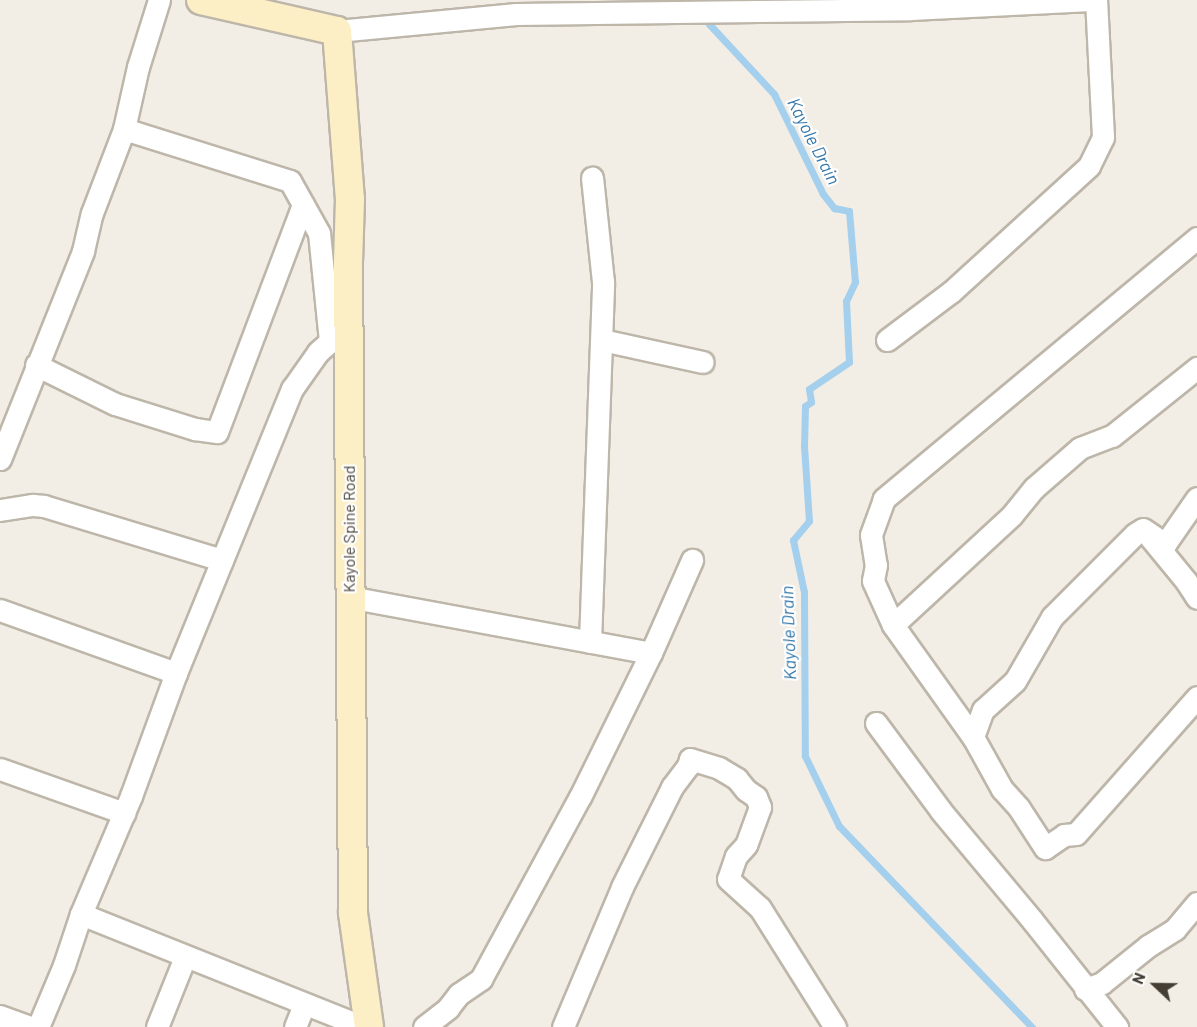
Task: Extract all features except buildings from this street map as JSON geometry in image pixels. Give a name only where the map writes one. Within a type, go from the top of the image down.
[{"type":"main road","points":[[202,0],[338,31]]},
{"type":"main road","name":"Kayole Spine Road","points":[[338,31],[350,199],[348,261],[340,332],[349,597],[353,913],[369,1027]]},
{"type":"street","points":[[0,459],[82,251],[92,213],[124,129],[138,67],[159,0]]},
{"type":"street","points":[[338,31],[517,7],[900,9],[1086,0]]},
{"type":"street","points":[[887,340],[951,292],[1089,166],[1103,137],[1096,0]]},
{"type":"street","points":[[38,1027],[64,965],[81,914],[124,813],[176,673],[292,389],[304,368],[340,332],[319,232],[290,181],[124,129]]},
{"type":"street","points":[[590,642],[603,282],[592,178]]},
{"type":"street","points":[[36,365],[115,404],[195,429],[217,432],[303,205]]},
{"type":"street","points":[[1197,237],[884,499],[871,535],[876,565],[873,581],[893,625],[973,736],[1002,789],[1019,808],[1045,848],[1064,835],[1076,834],[1197,697]]},
{"type":"street","points":[[602,340],[703,362]]},
{"type":"street","points":[[893,625],[1012,514],[1034,488],[1080,448],[1112,436],[1197,368]]},
{"type":"street","points":[[1143,529],[1165,544],[1197,498]]},
{"type":"street","points":[[0,510],[44,506],[222,560]]},
{"type":"street","points":[[973,736],[983,710],[1015,681],[1052,617],[1129,539],[1143,529]]},
{"type":"street","points":[[1143,529],[1186,581],[1197,598]]},
{"type":"street","points":[[424,1027],[448,1008],[459,994],[481,979],[580,797],[651,653],[692,560]]},
{"type":"street","points":[[349,597],[651,653]]},
{"type":"street","points":[[0,610],[176,673]]},
{"type":"street","points":[[876,723],[941,811],[1117,1027]]},
{"type":"street","points":[[563,1027],[622,887],[672,787],[690,759],[719,768],[737,779],[756,797],[760,807],[746,845],[736,856],[728,879],[760,908],[835,1027]]},
{"type":"street","points":[[0,769],[124,813]]},
{"type":"street","points":[[1085,989],[1102,983],[1148,946],[1176,929],[1197,903]]},
{"type":"street","points":[[81,914],[304,1005],[364,1027]]},
{"type":"street","points":[[157,1027],[185,957]]},
{"type":"street","points":[[295,1027],[304,1005]]},
{"type":"street","points":[[0,1016],[31,1027]]},
{"type":"waterway","name":"Kayole Drain","points":[[689,0],[695,1]]},
{"type":"waterway","name":"Kayole Drain","points":[[709,24],[774,94],[823,194],[834,208],[849,211],[855,282],[846,301],[849,362],[809,389],[811,402],[805,406],[804,446],[809,521],[793,540],[804,592],[805,756],[839,826],[1032,1027]]}]
